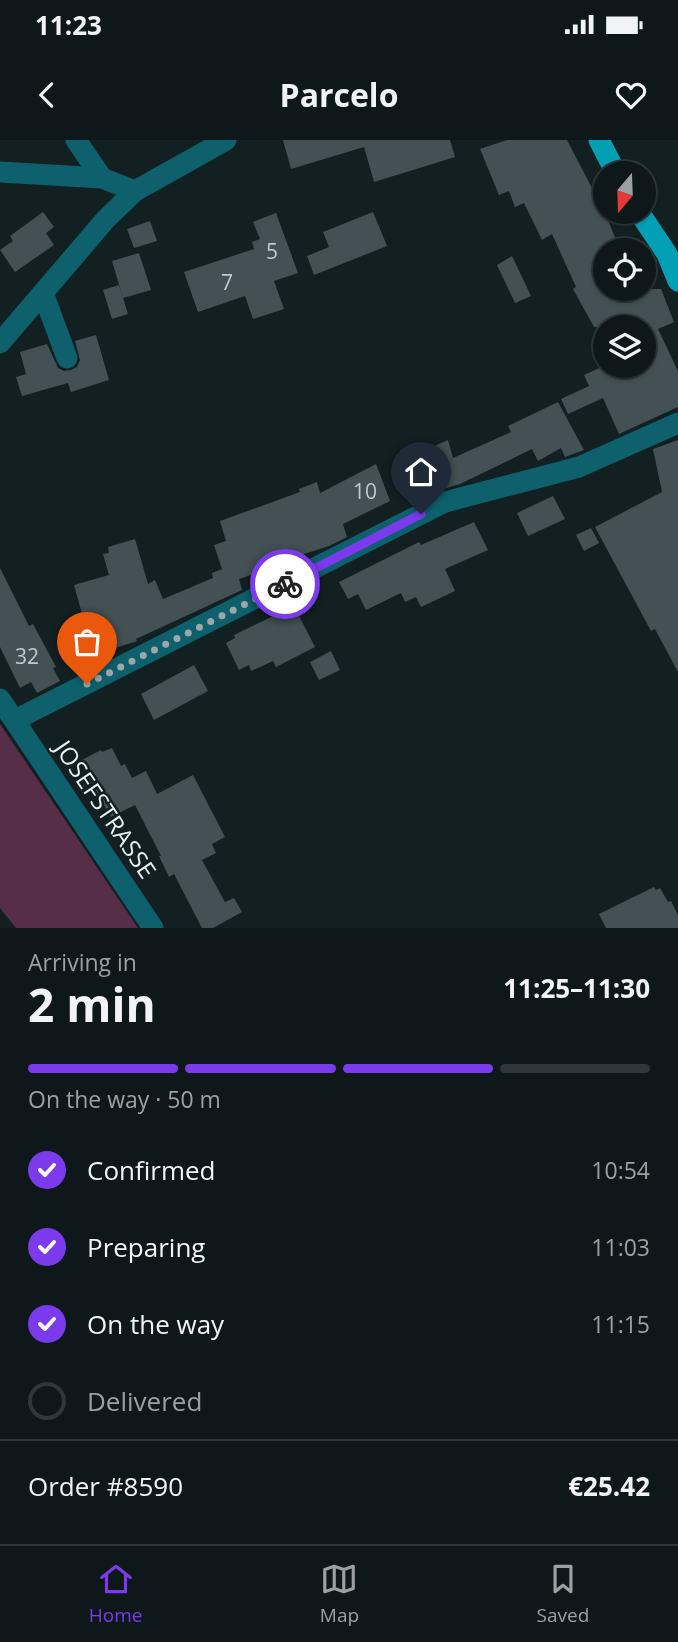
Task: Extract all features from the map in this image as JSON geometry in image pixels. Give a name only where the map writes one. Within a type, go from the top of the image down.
[{"type":"main road","points":[[599,140],[610,161]]},
{"type":"main road","points":[[647,224],[667,254],[678,281]]},
{"type":"street","points":[[76,140],[102,178]]},
{"type":"street","points":[[0,343],[106,219],[135,191],[226,140]]},
{"type":"street","points":[[0,172],[102,178],[135,191]]},
{"type":"street","points":[[43,293],[67,358]]},
{"type":"street","points":[[15,720],[445,502],[579,467],[678,423]]},
{"type":"street","name":"JOSEFSTRASSE","points":[[0,699],[153,928]]},
{"type":"shaded area","points":[[0,724],[138,928],[16,928],[0,908]]},
{"type":"building","points":[[283,140],[450,140],[455,157],[374,182],[364,147],[291,169]]},
{"type":"building","points":[[507,140],[567,140],[593,190],[593,224],[610,224],[615,238],[593,238],[593,301],[656,301],[656,289],[661,289],[674,322],[658,329],[678,371],[678,407],[619,434],[603,398],[568,414],[561,399],[589,386],[584,375],[593,371],[593,378],[656,378],[656,315],[593,315],[593,325],[573,289],[576,287],[552,234],[542,240],[524,203],[515,207],[509,191],[499,195],[480,149]]},
{"type":"building","points":[[43,212],[54,227],[46,233],[54,245],[15,272],[0,250],[13,241],[10,236]]},
{"type":"building","points":[[373,212],[387,246],[314,275],[307,256],[329,247],[323,232]]},
{"type":"building","points":[[276,213],[298,273],[274,281],[284,309],[253,319],[245,296],[198,312],[184,272],[254,249],[252,242],[260,239],[253,222]]},
{"type":"building","points":[[150,221],[157,241],[134,248],[127,229]]},
{"type":"building","points":[[139,253],[151,290],[123,298],[112,261]]},
{"type":"building","points":[[512,256],[531,296],[515,303],[497,265]]},
{"type":"building","points":[[119,285],[128,314],[112,319],[103,290]]},
{"type":"building","points":[[96,335],[109,380],[71,392],[68,383],[22,396],[16,377],[26,374],[20,352],[47,344],[58,368],[71,370],[77,367],[80,360],[75,341]]},
{"type":"building","points":[[558,402],[584,450],[565,457],[561,448],[538,461],[532,449],[460,484],[439,490],[421,452],[448,440],[453,458],[511,432],[508,426]]},
{"type":"building","points":[[678,440],[678,672],[655,629],[651,631],[595,527],[662,492],[653,449]]},
{"type":"building","points":[[376,464],[390,501],[343,524],[347,537],[239,579],[242,590],[136,639],[137,641],[84,658],[76,631],[86,628],[74,585],[109,575],[103,554],[109,553],[108,547],[135,539],[148,584],[155,580],[163,599],[213,578],[212,573],[222,569],[214,545],[226,541],[220,521],[300,492],[299,489],[317,482],[320,493]]},
{"type":"building","points":[[553,496],[565,519],[528,536],[517,513]]},
{"type":"building","points":[[474,522],[488,550],[445,569],[455,591],[421,607],[416,597],[405,602],[401,593],[366,610],[358,594],[348,599],[339,582],[419,542],[421,545]]},
{"type":"building","points":[[591,528],[599,543],[584,551],[576,535]]},
{"type":"building","points":[[0,568],[29,626],[33,624],[56,667],[53,668],[60,681],[37,693],[31,682],[20,688],[0,647]]},
{"type":"building","points":[[294,606],[315,647],[276,667],[273,661],[251,671],[249,665],[239,670],[226,643],[235,638],[234,635]]},
{"type":"building","points":[[331,651],[340,670],[319,680],[310,662]]},
{"type":"building","points":[[194,665],[208,691],[154,720],[141,694]]},
{"type":"building","points":[[112,748],[121,766],[125,764],[132,778],[146,771],[157,794],[193,775],[225,837],[212,844],[216,853],[202,860],[225,902],[234,898],[242,912],[213,928],[202,928],[174,874],[169,877],[135,805],[111,817],[92,784],[84,781],[86,774],[80,761],[101,750],[102,752]]},
{"type":"building","points":[[654,887],[656,890],[660,888],[668,902],[671,901],[678,915],[678,928],[606,928],[599,914]]},
{"type":"way so far","points":[[87,684],[285,584]]},
{"type":"route","points":[[285,584],[421,514]]}]
